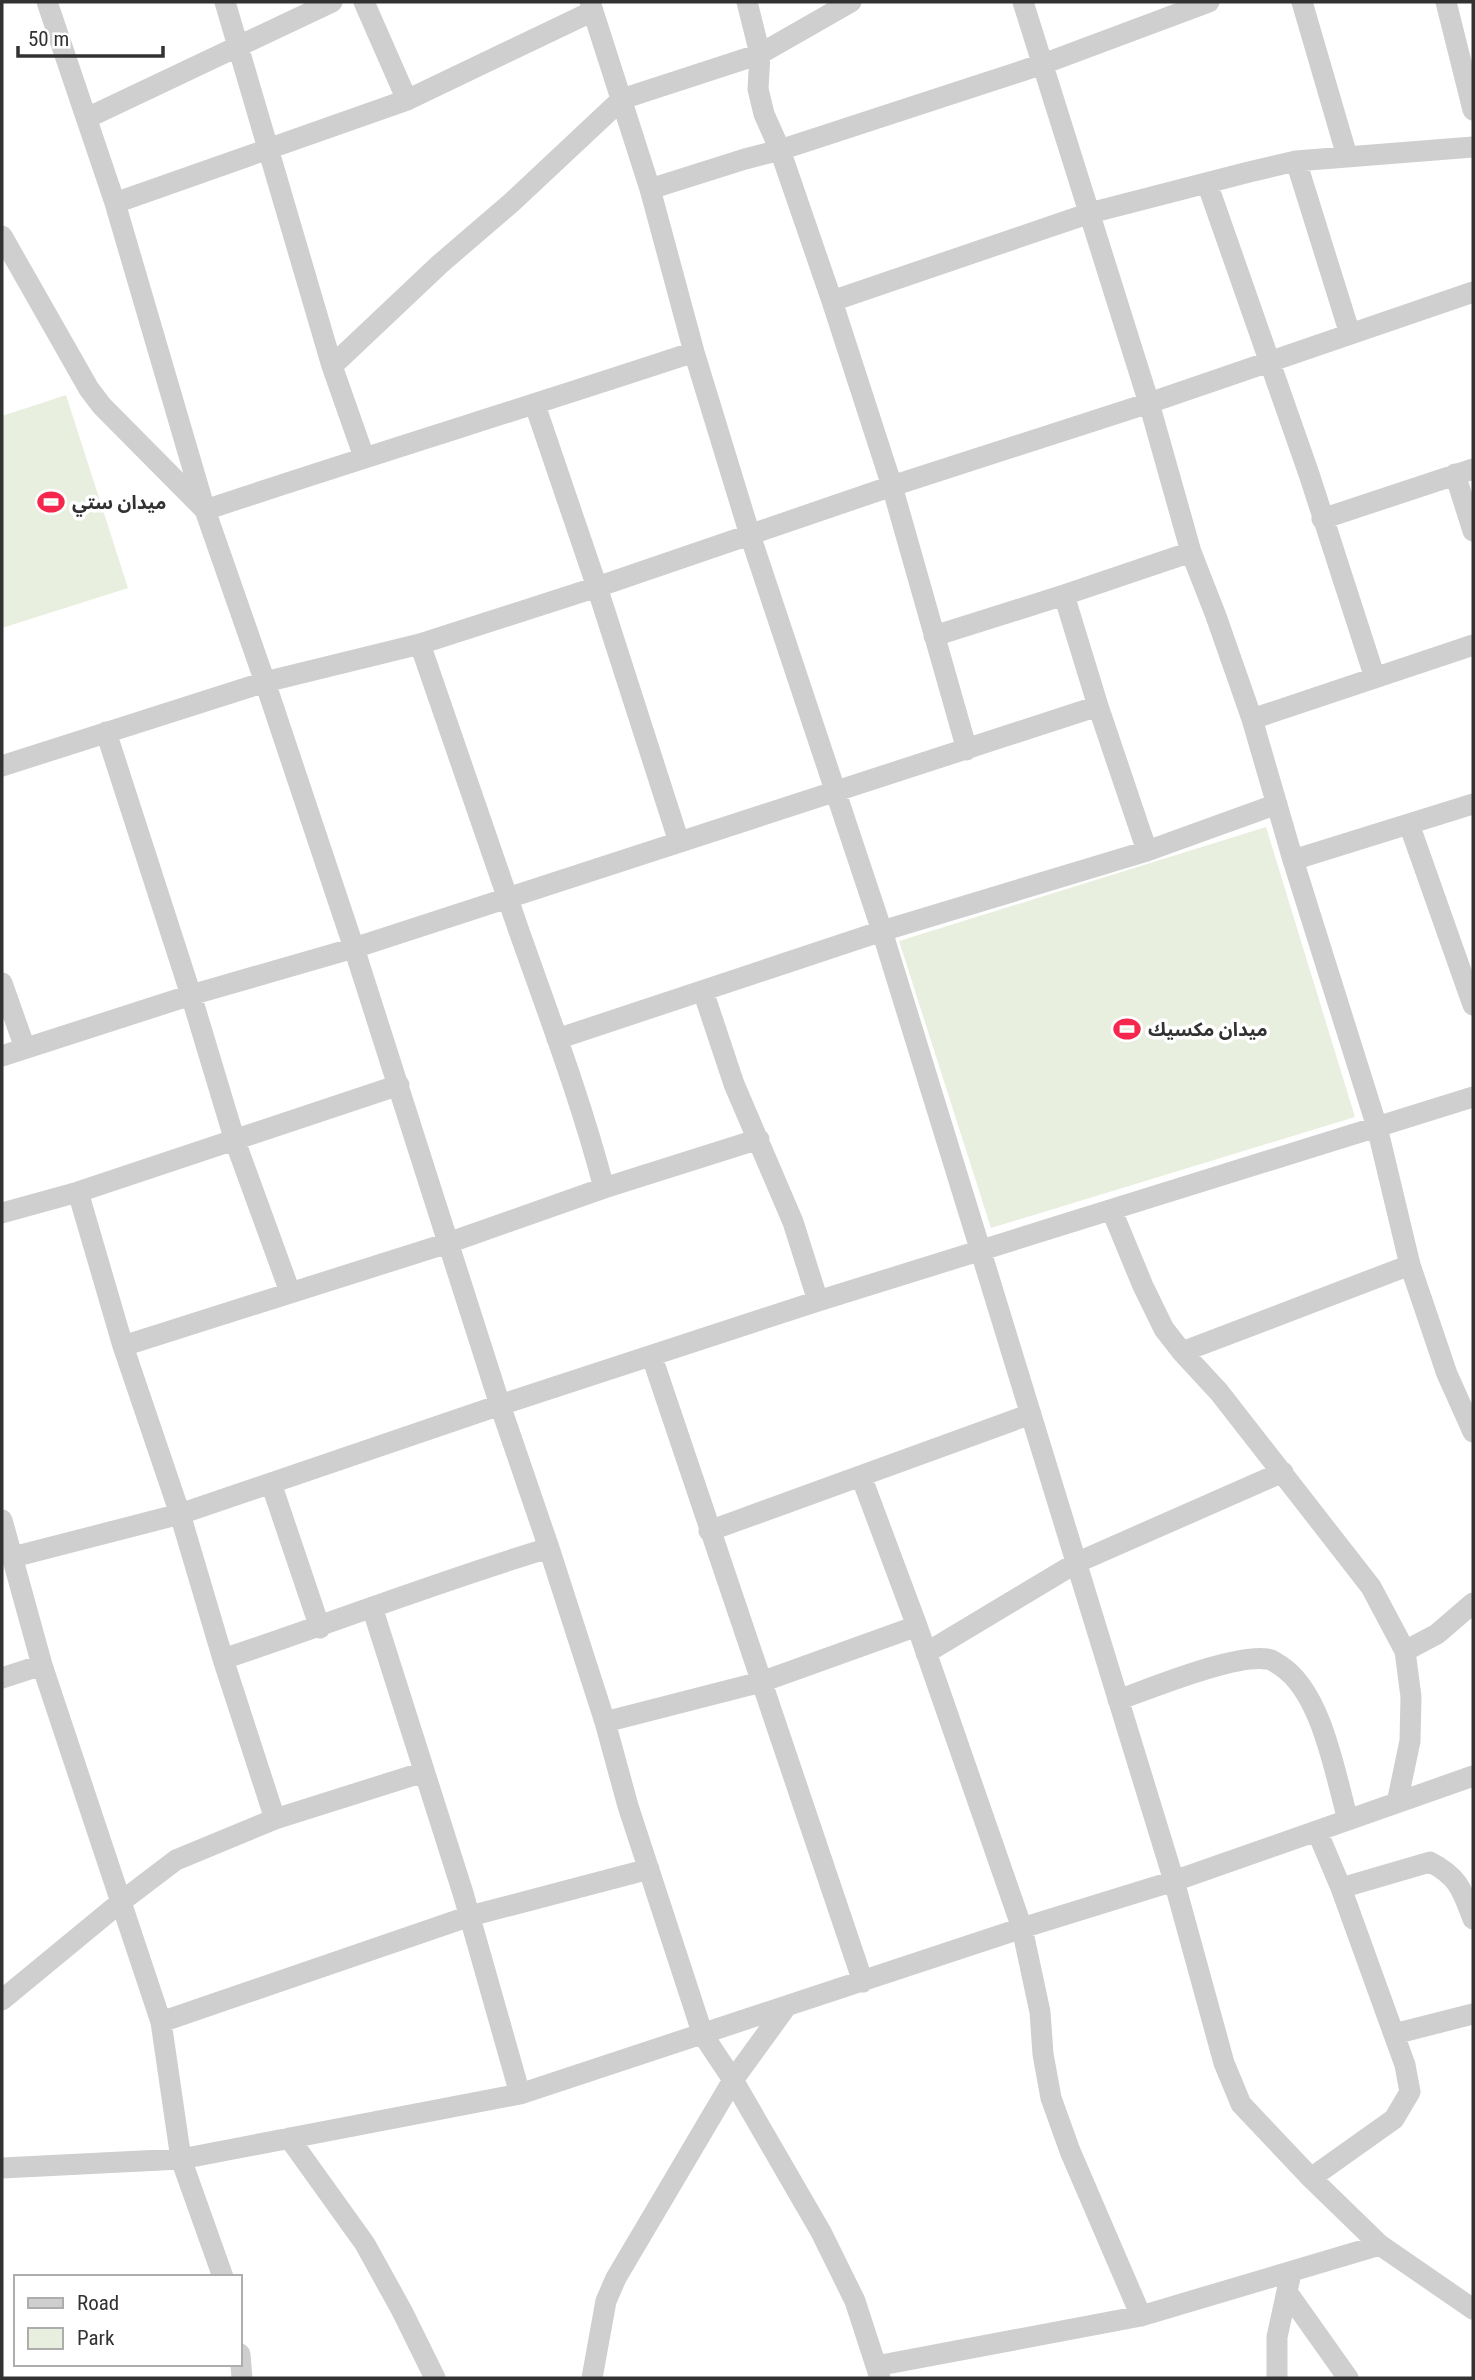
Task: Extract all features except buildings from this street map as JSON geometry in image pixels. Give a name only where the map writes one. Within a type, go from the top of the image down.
[{"type":"street","points":[[47,2],[115,203],[205,510],[399,1085],[703,2035],[733,2080],[821,2232],[855,2301],[878,2372],[1289,2283],[1380,2245]]},
{"type":"street","points":[[225,2],[332,366],[364,457]]},
{"type":"street","points":[[87,118],[332,2]]},
{"type":"street","points":[[364,2],[407,100]]},
{"type":"street","points":[[747,2],[760,54],[758,89],[765,114],[780,150],[892,485],[967,750]]},
{"type":"street","points":[[332,366],[621,99],[760,54],[851,2]]},
{"type":"street","points":[[1023,2],[1149,403],[1191,552],[1252,719],[1293,860],[1377,1127],[1410,1265],[1447,1374],[1473,1433]]},
{"type":"street","points":[[650,189],[780,150],[1043,64],[1209,2]]},
{"type":"street","points":[[1302,2],[1347,156]]},
{"type":"street","points":[[1446,2],[1473,110]]},
{"type":"street","points":[[115,203],[407,100],[591,7],[650,189],[694,352],[750,534],[882,932],[1031,1413],[1174,1881],[1224,2063],[1241,2104],[1311,2178],[1380,2245],[1473,2309]]},
{"type":"street","points":[[832,302],[1090,213],[1296,161],[1473,147]]},
{"type":"street","points":[[1296,161],[1350,334]]},
{"type":"street","points":[[1207,183],[1309,474],[1375,678]]},
{"type":"street","points":[[2,236],[89,389],[102,406],[205,510]]},
{"type":"street","points":[[2,766],[265,682],[420,644],[597,587],[892,485],[1149,403],[1473,292]]},
{"type":"street","points":[[205,510],[694,352]]},
{"type":"street","points":[[535,405],[679,842]]},
{"type":"street","points":[[1322,519],[1464,472],[1473,531]]},
{"type":"street","points":[[934,635],[1191,552]]},
{"type":"street","points":[[1064,595],[1147,851]]},
{"type":"street","points":[[420,644],[588,1125],[604,1188]]},
{"type":"street","points":[[1252,719],[1473,645]]},
{"type":"street","points":[[2,1056],[191,995],[354,948],[506,896],[835,793],[1098,706]]},
{"type":"street","points":[[106,732],[235,1141],[290,1293]]},
{"type":"street","points":[[557,1039],[882,932],[1147,851],[1277,804]]},
{"type":"street","points":[[1293,860],[1473,804]]},
{"type":"street","points":[[1409,824],[1473,1005]]},
{"type":"street","points":[[2,984],[25,1048]]},
{"type":"street","points":[[703,990],[717,1037],[793,1222],[818,1301]]},
{"type":"street","points":[[2,1213],[78,1192],[399,1085]]},
{"type":"street","points":[[13,1557],[180,1514],[818,1301],[1473,1097]]},
{"type":"street","points":[[123,1346],[448,1243],[604,1188],[759,1139]]},
{"type":"street","points":[[78,1192],[123,1346],[180,1514],[275,1819]]},
{"type":"street","points":[[1112,1211],[1164,1329],[1219,1392],[1371,1587],[1405,1651],[1411,1697],[1410,1741],[1397,1803]]},
{"type":"street","points":[[1182,1352],[1410,1265]]},
{"type":"street","points":[[652,1357],[863,1982]]},
{"type":"street","points":[[709,1531],[1031,1413]]},
{"type":"street","points":[[926,1653],[1076,1563],[1283,1472]]},
{"type":"street","points":[[861,1476],[917,1626],[1022,1928],[1040,2011],[1043,2054],[1051,2098],[1070,2151],[1141,2316]]},
{"type":"street","points":[[271,1483],[320,1628]]},
{"type":"street","points":[[2,1520],[42,1665],[161,2022],[181,2159],[222,2275]]},
{"type":"street","points":[[223,1659],[320,1628],[468,1573],[549,1548]]},
{"type":"street","points":[[1405,1651],[1437,1634],[1473,1603]]},
{"type":"street","points":[[372,1607],[470,1916],[520,2094]]},
{"type":"street","points":[[604,1722],[761,1682],[917,1626]]},
{"type":"street","points":[[1118,1699],[1237,1661],[1269,1659],[1285,1669],[1305,1692],[1318,1714],[1348,1820]]},
{"type":"street","points":[[2,1678],[42,1665]]},
{"type":"street","points":[[2,2000],[165,1867],[189,1853],[275,1819],[424,1772]]},
{"type":"street","points":[[2,2168],[181,2159],[520,2094],[1022,1928],[1174,1881],[1473,1776]]},
{"type":"street","points":[[1311,2178],[1394,2119],[1410,2092],[1405,2065],[1394,2034],[1317,1830]]},
{"type":"street","points":[[1341,1888],[1430,1862],[1448,1871],[1461,1887],[1473,1920]]},
{"type":"street","points":[[161,2022],[470,1916],[649,1870]]},
{"type":"street","points":[[592,2378],[606,2301],[616,2278],[733,2080],[786,2007]]},
{"type":"street","points":[[1394,2034],[1473,2014]]},
{"type":"street","points":[[289,2138],[365,2244],[435,2378]]},
{"type":"street","points":[[1278,2378],[1278,2337],[1289,2283]]},
{"type":"street","points":[[1289,2283],[1348,2378]]},
{"type":"green space","name":"ميدان ستي","points":[[66,395],[128,588],[2,628],[2,416]]},
{"type":"green space","name":"ميدان مكسيك","points":[[1266,827],[1355,1117],[991,1228],[899,941]]},
{"type":"place","name":"ميدان ستي","points":[[51,502]]},
{"type":"place","name":"ميدان مكسيك","points":[[1127,1029]]}]
